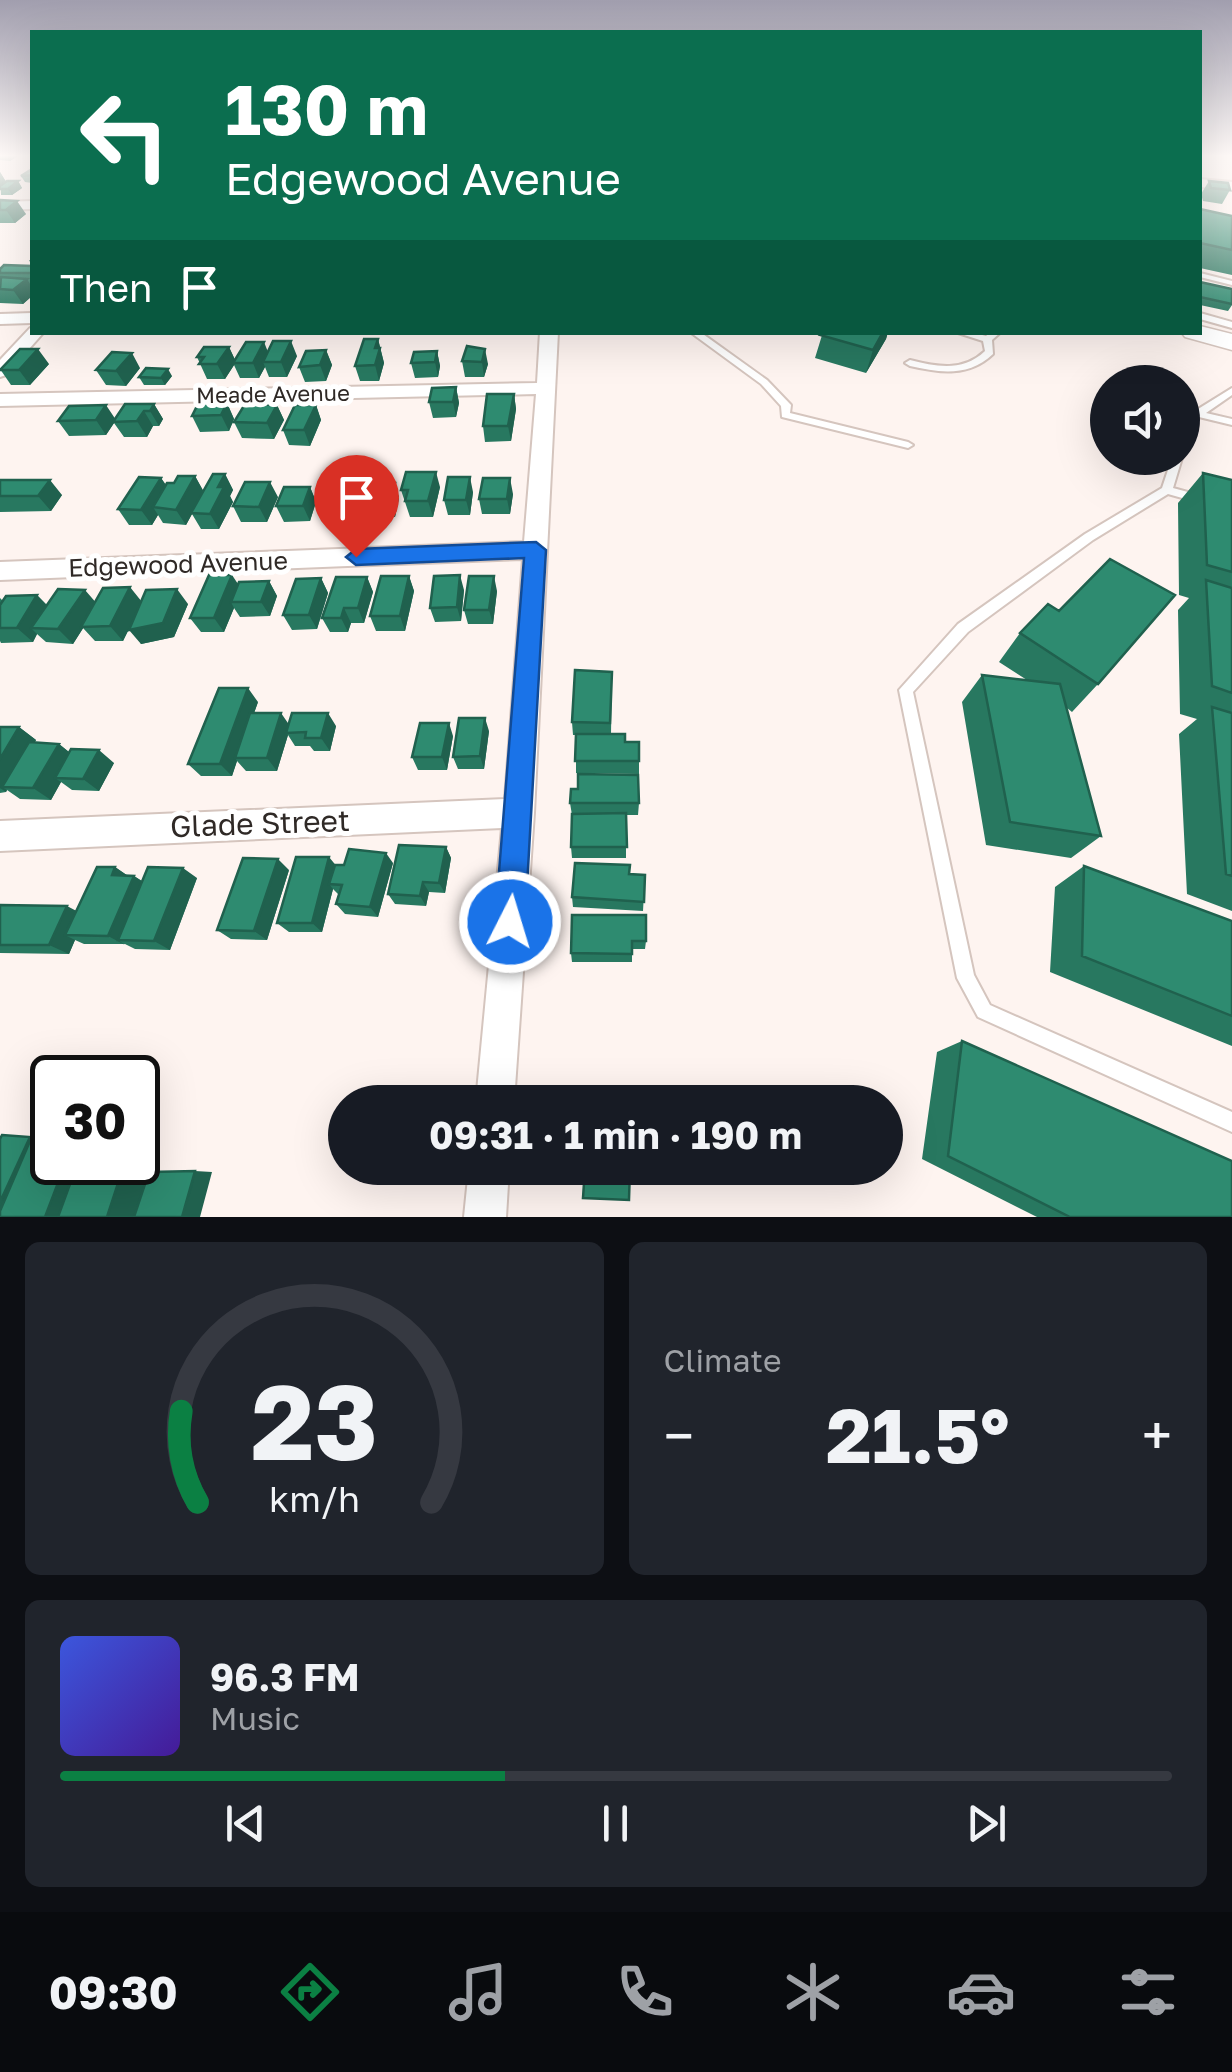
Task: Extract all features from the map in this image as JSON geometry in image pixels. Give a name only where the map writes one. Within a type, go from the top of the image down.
[{"type":"main road","points":[[1202,334],[1232,342]]},
{"type":"street","points":[[0,319],[30,318]]},
{"type":"street","points":[[0,371],[33,335]]},
{"type":"street","points":[[496,1085],[520,813],[549,335]]},
{"type":"street","name":"Meade Avenue","points":[[0,400],[546,388]]},
{"type":"street","name":"Edgewood Avenue","points":[[0,571],[536,550]]},
{"type":"street","name":"Glade Street","points":[[0,836],[520,813]]},
{"type":"street","points":[[485,1217],[488,1185]]},
{"type":"lane","points":[[1202,276],[1232,282]]},
{"type":"lane","points":[[1202,317],[1232,326]]},
{"type":"lane","points":[[698,335],[764,382],[786,406],[785,415],[908,445]]},
{"type":"lane","points":[[970,335],[987,340]]},
{"type":"lane","points":[[987,340],[994,335]]},
{"type":"lane","points":[[910,364],[939,370],[966,368],[982,361],[990,352],[987,340]]},
{"type":"lane","points":[[1200,413],[1232,391]]},
{"type":"lane","points":[[1200,414],[1232,422]]},
{"type":"lane","points":[[1172,475],[1167,490],[1089,537],[963,628],[906,690],[926,802],[966,978],[984,1011],[1232,1122]]},
{"type":"lane","points":[[1167,490],[1232,508]]},
{"type":"building","points":[[1202,212],[1232,216],[1232,250],[1202,243]]},
{"type":"building","points":[[4,265],[30,266],[30,273],[0,273]]},
{"type":"building","points":[[1,277],[27,279],[13,290],[0,289]]},
{"type":"building","points":[[1202,282],[1232,289],[1232,304],[1202,297]]},
{"type":"building","points":[[820,335],[881,335],[873,350]]},
{"type":"building","points":[[364,339],[378,339],[375,348],[380,348],[375,365],[355,366]]},
{"type":"building","points":[[273,341],[291,341],[281,362],[263,362]]},
{"type":"building","points":[[246,342],[264,342],[253,363],[233,363]]},
{"type":"building","points":[[467,346],[485,349],[482,362],[462,361]]},
{"type":"building","points":[[204,347],[229,347],[217,364],[199,364],[204,357],[197,357]]},
{"type":"building","points":[[20,349],[38,349],[19,370],[0,370]]},
{"type":"building","points":[[326,350],[320,365],[299,367],[306,351]]},
{"type":"building","points":[[437,351],[435,362],[411,363],[414,352]]},
{"type":"building","points":[[112,352],[132,353],[116,371],[96,370]]},
{"type":"building","points":[[146,368],[168,369],[161,378],[139,377]]},
{"type":"building","points":[[456,387],[453,402],[429,402],[432,388]]},
{"type":"building","points":[[487,394],[514,394],[508,426],[483,426]]},
{"type":"building","points":[[227,403],[221,415],[192,416],[198,404]]},
{"type":"building","points":[[125,404],[154,404],[137,421],[113,422]]},
{"type":"building","points":[[245,404],[277,405],[267,423],[234,422]]},
{"type":"building","points":[[106,405],[96,420],[58,421],[69,406]]},
{"type":"building","points":[[295,405],[316,405],[304,430],[283,430]]},
{"type":"building","points":[[406,472],[436,472],[428,501],[405,501],[408,490],[401,490]]},
{"type":"building","points":[[1203,473],[1232,480],[1232,572],[1207,565]]},
{"type":"building","points":[[213,474],[225,474],[218,487],[224,487],[210,514],[191,513]]},
{"type":"building","points":[[178,476],[195,476],[176,510],[153,507],[167,483],[174,483]]},
{"type":"building","points":[[139,477],[161,478],[141,510],[118,509]]},
{"type":"building","points":[[448,477],[470,477],[466,500],[444,500]]},
{"type":"building","points":[[483,478],[510,478],[507,499],[479,499]]},
{"type":"building","points":[[0,480],[50,480],[38,496],[0,496]]},
{"type":"building","points":[[322,480],[354,480],[350,494],[342,494],[339,502],[314,502]]},
{"type":"building","points":[[245,482],[270,482],[259,507],[233,506]]},
{"type":"building","points":[[360,483],[395,483],[390,502],[354,502]]},
{"type":"building","points":[[284,487],[310,487],[303,506],[276,506]]},
{"type":"building","points":[[1110,559],[1175,595],[1098,684],[1020,633],[1048,604],[1059,611]]},
{"type":"building","points":[[209,575],[232,575],[214,618],[190,618]]},
{"type":"building","points":[[460,575],[457,607],[430,608],[434,576]]},
{"type":"building","points":[[381,576],[409,576],[400,616],[370,616]]},
{"type":"building","points":[[469,576],[494,576],[489,610],[464,610]]},
{"type":"building","points":[[336,577],[367,577],[358,608],[344,608],[341,618],[322,618]]},
{"type":"building","points":[[321,578],[309,615],[283,615],[296,579]]},
{"type":"building","points":[[1206,580],[1232,588],[1232,693],[1212,686]]},
{"type":"building","points":[[269,581],[261,602],[231,602],[239,582]]},
{"type":"building","points":[[130,587],[110,626],[81,627],[103,588]]},
{"type":"building","points":[[58,589],[85,590],[58,629],[31,628]]},
{"type":"building","points":[[177,589],[163,623],[129,630],[146,590]]},
{"type":"building","points":[[37,595],[17,628],[0,628],[0,605],[6,596]]},
{"type":"building","points":[[575,670],[612,672],[610,723],[572,722]]},
{"type":"building","points":[[982,675],[1060,684],[1101,836],[1010,822]]},
{"type":"building","points":[[219,688],[248,688],[220,764],[188,764]]},
{"type":"building","points":[[1212,707],[1232,713],[1232,876],[1226,874]]},
{"type":"building","points":[[250,713],[281,713],[267,758],[235,758]]},
{"type":"building","points":[[292,713],[328,713],[321,738],[305,738],[306,732],[286,733]]},
{"type":"building","points":[[459,718],[485,718],[480,756],[453,757]]},
{"type":"building","points":[[420,723],[449,723],[442,757],[412,757]]},
{"type":"building","points":[[0,727],[19,727],[0,759]]},
{"type":"building","points":[[576,734],[625,734],[625,742],[639,742],[639,761],[575,761]]},
{"type":"building","points":[[29,742],[59,744],[33,788],[2,787]]},
{"type":"building","points":[[71,749],[99,750],[83,779],[55,778]]},
{"type":"building","points":[[578,774],[638,775],[639,803],[570,803],[571,789],[578,789]]},
{"type":"building","points":[[626,813],[627,847],[571,847],[572,814]]},
{"type":"building","points":[[399,845],[446,847],[439,883],[423,882],[420,896],[388,894]]},
{"type":"building","points":[[349,849],[386,853],[370,907],[336,904],[342,885],[329,884],[335,865],[344,865]]},
{"type":"building","points":[[296,857],[329,857],[312,923],[277,923]]},
{"type":"building","points":[[243,858],[278,859],[254,931],[217,930]]},
{"type":"building","points":[[575,863],[630,865],[629,874],[645,875],[644,902],[572,897]]},
{"type":"building","points":[[1084,866],[1232,921],[1232,1016],[1082,956]]},
{"type":"building","points":[[97,867],[115,867],[112,875],[134,876],[108,936],[65,935]]},
{"type":"building","points":[[148,867],[183,868],[154,941],[118,940]]},
{"type":"building","points":[[0,905],[67,906],[49,945],[0,945]]},
{"type":"building","points":[[572,915],[646,915],[646,941],[632,941],[632,954],[571,953]]},
{"type":"building","points":[[962,1041],[1232,1161],[1232,1217],[1070,1217],[948,1156]]},
{"type":"building","points":[[2,1135],[30,1137],[0,1202]]},
{"type":"building","points":[[30,1141],[30,1185],[57,1185],[45,1217],[0,1217]]},
{"type":"building","points":[[195,1171],[182,1217],[134,1217],[145,1185],[160,1185],[160,1172]]},
{"type":"building","points":[[70,1185],[117,1185],[107,1217],[58,1217]]},
{"type":"building","points":[[584,1185],[629,1185],[629,1200],[583,1198]]},
{"type":"route","points":[[356,557],[536,550],[510,922]]}]
